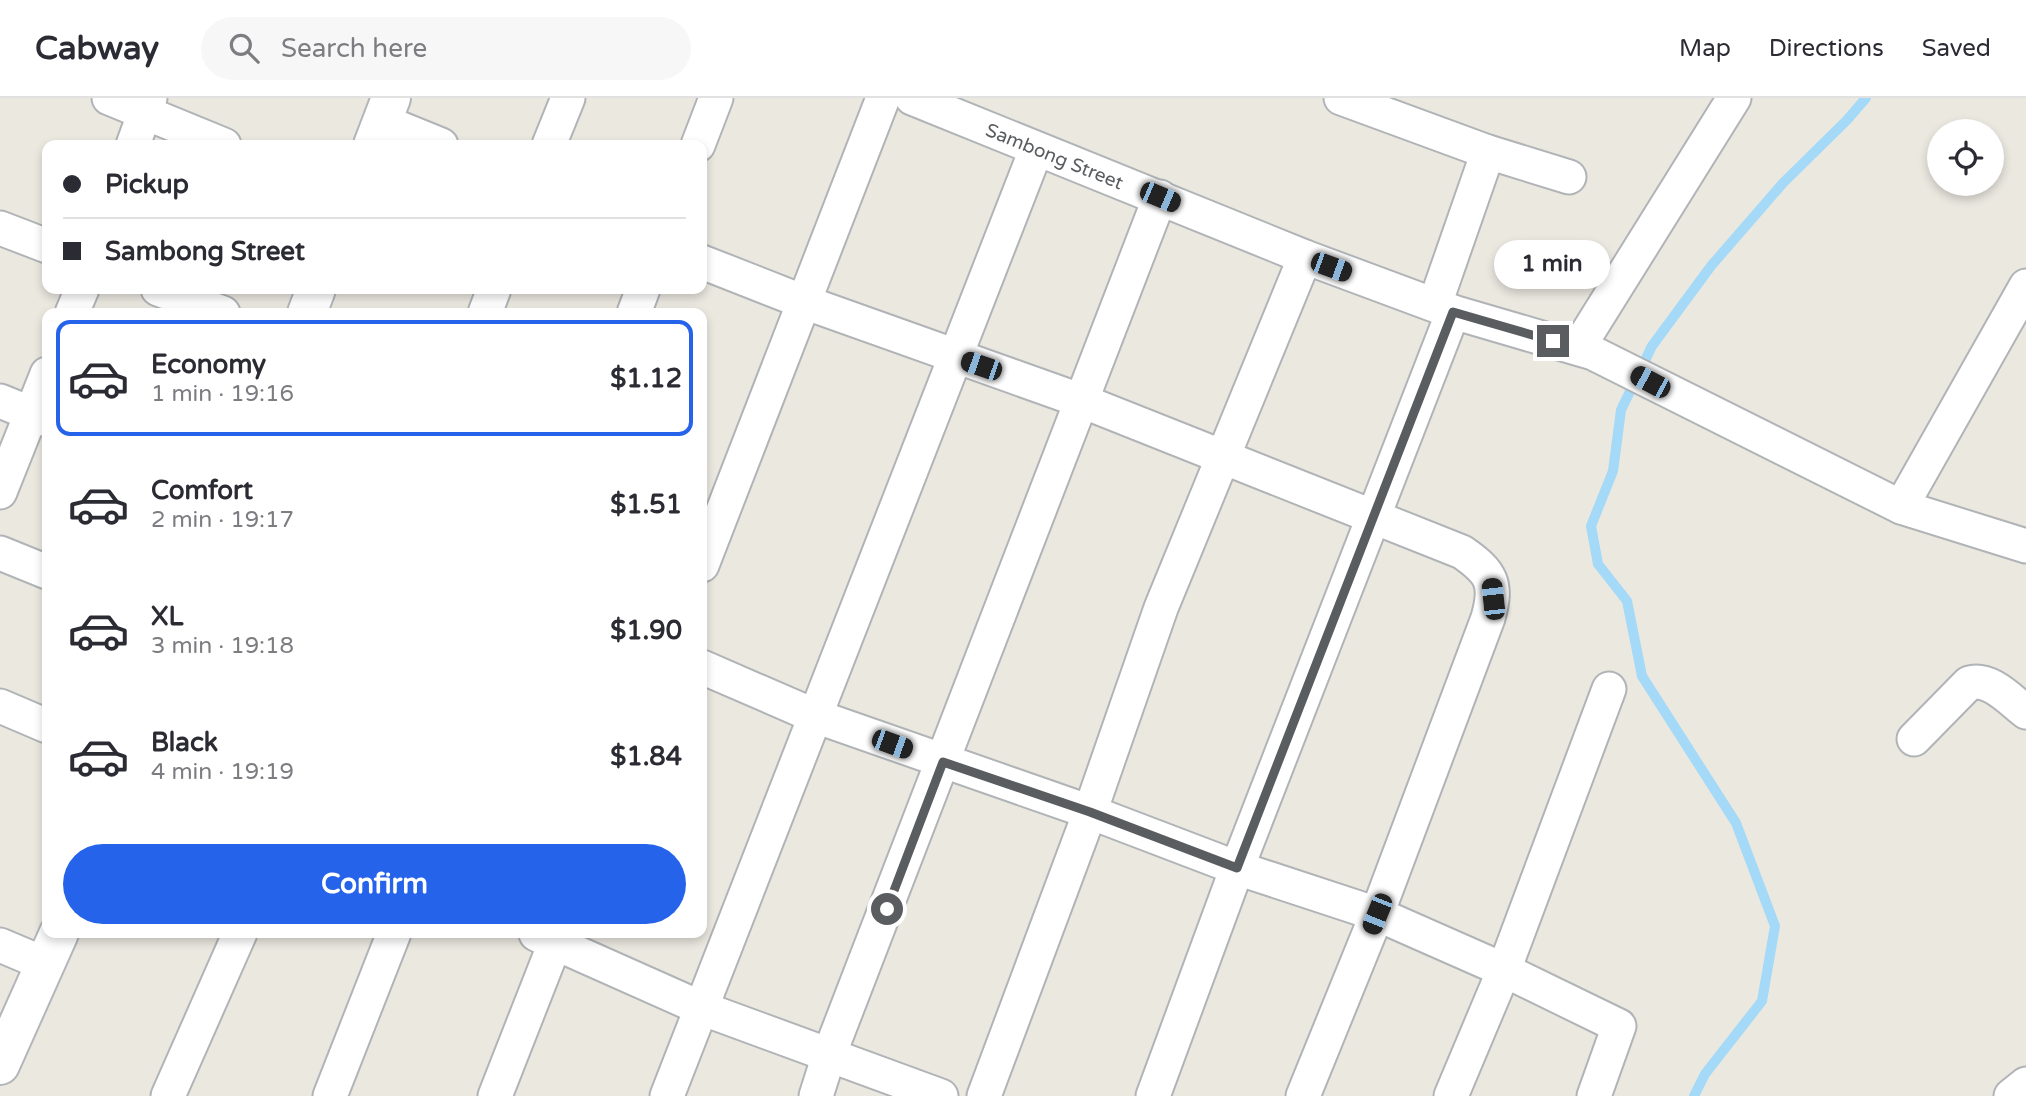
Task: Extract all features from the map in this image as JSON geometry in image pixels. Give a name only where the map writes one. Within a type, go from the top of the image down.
[{"type":"street","points":[[109,98],[147,105],[214,140]]},
{"type":"street","points":[[551,140],[568,98]]},
{"type":"street","points":[[700,140],[716,98]]},
{"type":"street","points":[[707,542],[883,98]]},
{"type":"street","name":"Sambong Street","points":[[912,98],[1304,257],[1444,308],[1585,350],[1901,507],[2026,547]]},
{"type":"street","points":[[1341,98],[1488,152],[1569,177]]},
{"type":"street","points":[[1585,350],[1734,98]]},
{"type":"street","points":[[135,140],[147,105]]},
{"type":"street","points":[[382,122],[428,140]]},
{"type":"street","points":[[667,1096],[1036,150]]},
{"type":"street","points":[[1153,1096],[1237,868],[1374,516],[1444,308],[1488,152]]},
{"type":"street","points":[[816,1096],[1160,197]]},
{"type":"street","points":[[0,228],[42,244]]},
{"type":"street","points":[[984,1096],[1090,812],[1161,608],[1304,257]]},
{"type":"street","points":[[707,264],[804,302],[1082,401],[1224,456],[1462,552],[1481,565],[1491,579],[1493,599],[1377,914],[1303,1096]]},
{"type":"street","points":[[1901,507],[2026,286]]},
{"type":"street","points":[[172,294],[209,308]]},
{"type":"street","points":[[0,401],[39,417],[0,492]]},
{"type":"street","points":[[0,553],[42,570]]},
{"type":"street","points":[[707,669],[815,716],[1090,812],[1237,868],[1377,914],[1504,970],[1619,1026],[1594,1096]]},
{"type":"street","points":[[1913,739],[1969,683],[1987,683],[2026,712]]},
{"type":"street","points":[[1451,1096],[1504,970],[1609,689]]},
{"type":"street","points":[[0,706],[42,724]]},
{"type":"street","points":[[168,1096],[238,938]]},
{"type":"street","points":[[330,1096],[392,938]]},
{"type":"street","points":[[495,1096],[548,938]]},
{"type":"street","points":[[553,938],[701,1008],[941,1096]]},
{"type":"street","points":[[0,945],[52,949],[0,1065]]},
{"type":"street","points":[[2011,1096],[2026,1084]]},
{"type":"waterway","points":[[1694,1096],[1705,1074],[1762,1001],[1775,926],[1736,823],[1642,676],[1627,601],[1598,564],[1591,526],[1613,471],[1621,410],[1652,346],[1711,266],[1783,183],[1866,98]]},
{"type":"route","points":[[887,909],[943,762],[1090,812],[1237,868],[1453,312],[1553,341]]}]
